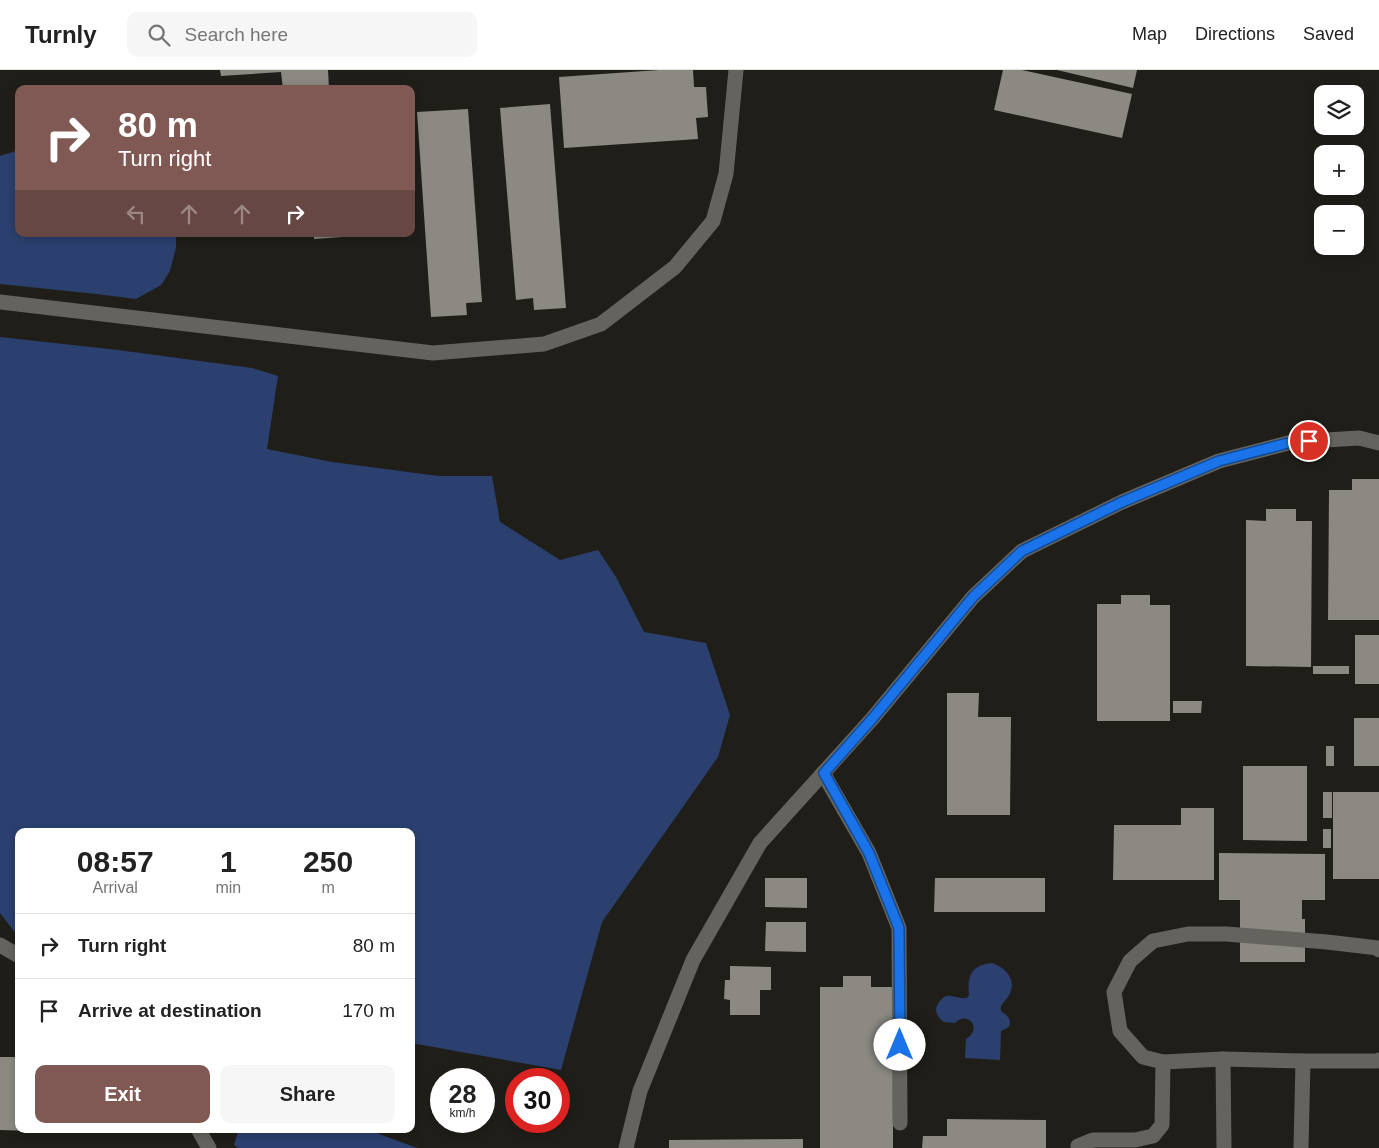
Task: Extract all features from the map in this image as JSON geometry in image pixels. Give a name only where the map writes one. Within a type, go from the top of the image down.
[{"type":"street","points":[[0,302],[433,353],[544,344],[601,324],[675,267],[713,221],[726,174],[736,70]]},
{"type":"street","points":[[626,1148],[640,1091],[693,960],[760,843],[872,719],[973,597],[1022,551],[1122,502],[1219,461],[1292,442],[1360,438],[1379,443]]},
{"type":"street","points":[[824,773],[869,853],[899,928],[900,1122]]},
{"type":"street","points":[[1379,950],[1378,948],[1327,942],[1226,934],[1188,934],[1153,941],[1130,961],[1114,992],[1120,1031],[1143,1057],[1163,1062],[1222,1059],[1379,1060]]},
{"type":"street","points":[[0,945],[15,954]]},
{"type":"street","points":[[1222,1059],[1224,1148]]},
{"type":"street","points":[[1301,1148],[1303,1061]]},
{"type":"street","points":[[1078,1148],[1078,1146],[1093,1140],[1135,1140],[1153,1136],[1162,1125],[1163,1062]]},
{"type":"street","points":[[200,1133],[209,1148]]},
{"type":"water","points":[[15,151],[15,237],[176,237],[176,247],[170,271],[161,285],[136,299],[0,284],[0,156]]},
{"type":"water","points":[[0,337],[118,350],[252,368],[278,376],[267,449],[332,462],[438,476],[492,476],[500,522],[560,560],[598,550],[616,577],[644,632],[706,643],[730,715],[718,757],[602,922],[562,1068],[550,1068],[415,1044],[415,828],[15,828],[15,933],[0,913]]},
{"type":"water","points":[[992,963],[1006,972],[1012,986],[1008,997],[1001,1006],[1001,1011],[1010,1021],[1009,1027],[1001,1031],[1000,1060],[965,1058],[966,1039],[973,1030],[972,1022],[965,1019],[955,1023],[944,1022],[938,1016],[936,1008],[939,1002],[946,996],[967,998],[972,973],[979,966]]},
{"type":"water","points":[[238,1133],[377,1133],[417,1148],[238,1148],[234,1145]]},
{"type":"building","points":[[220,70],[328,70],[329,85],[283,85],[281,72],[221,76]]},
{"type":"building","points":[[659,70],[693,70],[694,87],[706,87],[708,117],[696,118],[698,139],[564,148],[559,77]]},
{"type":"building","points":[[1003,70],[1022,70],[1132,94],[1122,138],[994,110]]},
{"type":"building","points":[[1057,70],[1137,70],[1133,88]]},
{"type":"building","points":[[550,104],[566,308],[534,310],[533,298],[516,300],[500,108]]},
{"type":"building","points":[[468,109],[482,302],[466,303],[467,315],[431,317],[417,112]]},
{"type":"building","points":[[314,237],[342,237],[314,239]]},
{"type":"building","points":[[1352,479],[1379,479],[1379,620],[1328,620],[1329,490],[1352,490]]},
{"type":"building","points":[[1266,509],[1296,509],[1296,521],[1312,521],[1311,667],[1246,666],[1246,520],[1266,521]]},
{"type":"building","points":[[1121,595],[1150,595],[1150,605],[1170,605],[1170,721],[1097,721],[1097,604],[1121,604]]},
{"type":"building","points":[[1355,635],[1379,635],[1379,684],[1355,684]]},
{"type":"building","points":[[1313,666],[1349,666],[1349,674],[1313,674]]},
{"type":"building","points":[[947,693],[979,693],[978,717],[1011,717],[1010,815],[947,815]]},
{"type":"building","points":[[1173,701],[1202,701],[1201,713],[1173,713]]},
{"type":"building","points":[[1354,718],[1379,718],[1379,766],[1354,766]]},
{"type":"building","points":[[1326,746],[1334,746],[1334,766],[1326,766]]},
{"type":"building","points":[[1243,766],[1307,766],[1307,841],[1243,840]]},
{"type":"building","points":[[1323,792],[1332,792],[1332,818],[1323,818]]},
{"type":"building","points":[[1333,792],[1379,792],[1379,879],[1333,879]]},
{"type":"building","points":[[1181,808],[1214,808],[1214,880],[1113,880],[1114,825],[1181,825]]},
{"type":"building","points":[[1323,829],[1331,829],[1331,848],[1323,848]]},
{"type":"building","points":[[1219,853],[1325,854],[1325,900],[1302,900],[1302,919],[1305,919],[1305,962],[1240,962],[1240,900],[1219,900]]},
{"type":"building","points":[[765,878],[807,878],[807,908],[765,907]]},
{"type":"building","points":[[935,878],[1045,878],[1045,912],[934,912]]},
{"type":"building","points":[[766,922],[806,922],[806,952],[765,951]]},
{"type":"building","points":[[730,966],[771,967],[771,990],[760,990],[760,1015],[730,1015],[730,1000],[724,999],[725,980],[730,980]]},
{"type":"building","points":[[843,976],[871,976],[871,987],[893,987],[893,1148],[820,1148],[820,987],[843,987]]},
{"type":"building","points":[[0,1057],[15,1057],[15,1130],[0,1130]]},
{"type":"building","points":[[947,1119],[1046,1120],[1046,1148],[922,1148],[923,1136],[947,1136]]},
{"type":"building","points":[[803,1139],[803,1148],[669,1148],[669,1140]]},
{"type":"route","points":[[900,1045],[899,928],[869,853],[824,773],[872,719],[973,597],[1022,551],[1122,502],[1219,461],[1292,442],[1309,441]]}]
